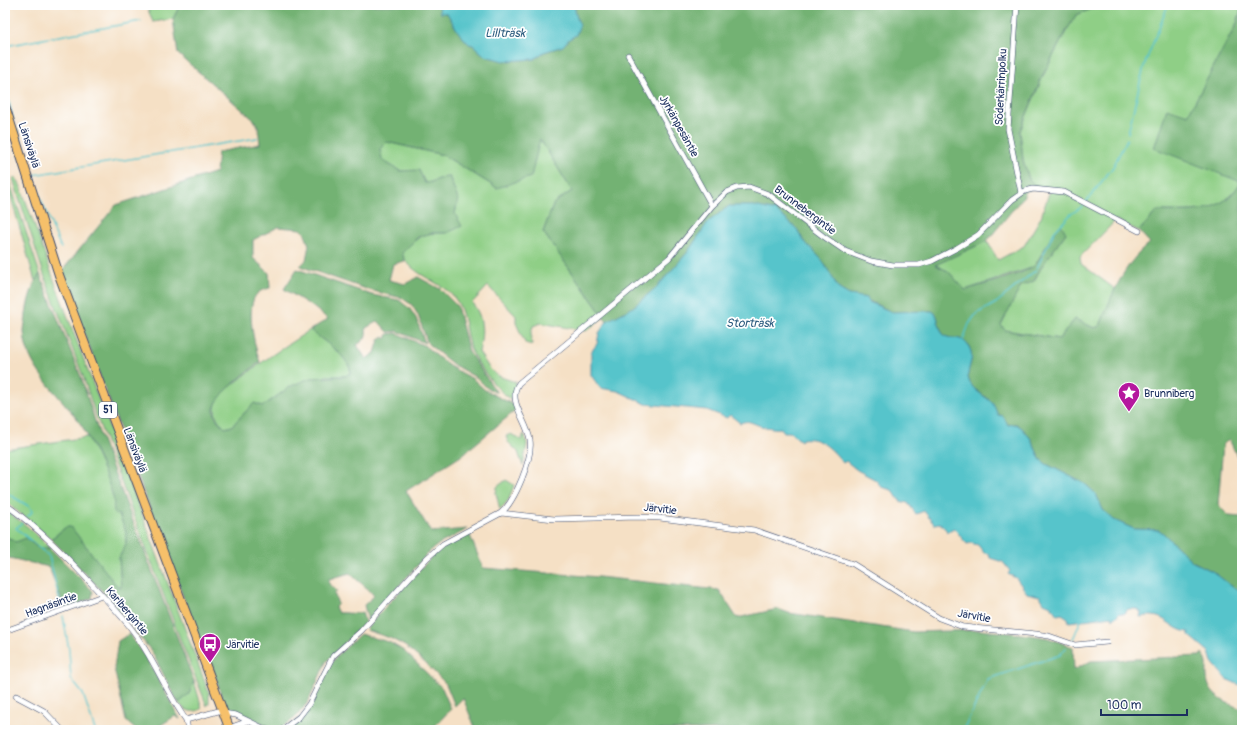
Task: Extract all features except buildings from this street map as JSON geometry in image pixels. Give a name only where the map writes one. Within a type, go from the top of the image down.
[{"type":"main road","name":"Länsiväylä","points":[[5,106],[59,275],[229,729]]},
{"type":"street","name":"Söderkärrinpolku","points":[[1016,5],[1008,130],[1021,193]]},
{"type":"street","name":"Jyrkänpesäntie","points":[[628,55],[712,206]]},
{"type":"street","name":"Brunnebergintie","points":[[501,513],[506,509],[513,496],[526,469],[531,451],[528,430],[516,404],[515,391],[517,386],[669,258],[712,206],[732,189],[744,187],[755,188],[768,194],[838,246],[854,255],[880,263],[914,266],[932,261],[978,235],[1012,200],[1021,193]]},
{"type":"street","points":[[1021,193],[1039,189],[1064,192],[1139,231]]},
{"type":"street","name":"Karlbergintie","points":[[5,504],[21,516],[71,562],[132,630],[155,664],[177,708],[186,720]]},
{"type":"street","points":[[282,730],[299,717],[309,704],[334,656],[361,631],[427,558],[444,544],[501,513]]},
{"type":"street","name":"Järvitie","points":[[501,513],[554,519],[660,518],[754,530],[853,564],[939,618],[963,627],[1049,636],[1075,645],[1107,642]]},
{"type":"street","name":"Hagnäsintie","points":[[5,631],[102,596]]},
{"type":"street","points":[[16,696],[44,711],[62,730]]},
{"type":"street","points":[[188,730],[186,720],[222,712],[236,715],[266,730]]},
{"type":"street","points":[[229,729],[248,721]]},
{"type":"green space","points":[[146,5],[180,5],[173,19],[153,22]]},
{"type":"green space","points":[[180,5],[439,5],[440,12],[447,13],[459,33],[469,44],[473,45],[485,56],[504,61],[534,59],[544,52],[563,46],[569,39],[576,35],[579,24],[573,5],[1102,5],[1076,15],[1042,77],[1020,131],[1023,160],[1029,179],[1039,189],[1025,191],[1024,196],[987,241],[935,265],[948,271],[965,290],[1002,279],[1023,272],[1035,265],[1061,224],[1066,233],[1042,266],[1034,281],[1021,286],[1001,325],[1005,330],[1059,339],[1075,319],[1094,328],[1100,326],[1125,270],[1132,260],[1150,243],[1139,231],[1157,211],[1193,211],[1214,206],[1224,201],[1233,193],[1241,182],[1154,148],[1167,108],[1188,115],[1237,23],[1242,8],[1242,467],[1229,439],[1223,445],[1218,505],[1229,516],[1241,517],[1242,515],[1242,590],[1234,588],[1212,571],[1192,561],[1159,530],[1134,529],[1114,520],[1103,510],[1096,494],[1085,484],[1046,464],[1040,459],[1031,439],[1022,428],[1016,424],[1008,425],[1003,416],[998,415],[994,405],[972,386],[968,379],[972,356],[969,347],[963,340],[943,334],[936,314],[932,311],[892,312],[869,301],[867,298],[849,295],[839,289],[822,260],[803,240],[797,229],[776,211],[754,206],[729,206],[708,222],[687,253],[657,287],[632,308],[607,321],[543,232],[554,203],[572,191],[540,139],[531,177],[497,188],[443,155],[387,142],[380,149],[382,160],[400,171],[419,170],[425,183],[449,176],[458,199],[455,214],[462,226],[447,233],[432,233],[418,237],[402,253],[405,261],[393,264],[389,280],[405,284],[418,277],[440,289],[457,306],[469,352],[497,393],[487,388],[477,378],[454,365],[428,344],[418,315],[412,305],[402,298],[369,290],[300,266],[306,260],[309,245],[304,232],[301,229],[278,227],[253,240],[253,258],[269,273],[270,288],[262,290],[258,293],[252,306],[251,316],[253,337],[260,362],[232,385],[219,399],[215,406],[214,412],[216,417],[225,428],[232,426],[254,403],[263,406],[291,386],[310,378],[346,376],[351,372],[349,366],[340,354],[310,330],[328,319],[313,307],[284,289],[297,269],[372,295],[399,300],[410,309],[416,318],[425,343],[397,331],[388,332],[378,321],[366,328],[365,338],[357,345],[366,359],[375,353],[379,340],[384,337],[386,339],[388,334],[396,333],[425,346],[449,366],[473,379],[485,390],[514,405],[516,410],[461,456],[406,491],[431,532],[468,529],[439,544],[430,551],[368,621],[364,605],[374,596],[372,593],[350,573],[329,579],[329,584],[337,591],[334,593],[338,604],[335,607],[338,613],[362,612],[365,623],[326,662],[308,702],[296,717],[280,729],[274,730],[228,707],[222,698],[212,666],[201,644],[61,272],[116,205],[216,172],[218,152],[260,144],[258,126],[254,120],[178,54],[173,19]]},
{"type":"green space","points":[[1102,5],[1242,5],[1237,23],[1188,115],[1241,182],[1233,193],[1224,201],[1214,206],[1193,211],[1157,211],[1139,231],[1116,220],[1080,257],[1081,264],[1115,289],[1100,326],[1094,328],[1075,319],[1059,339],[1005,330],[1000,325],[1021,286],[1034,281],[1042,266],[1066,233],[1054,232],[1034,267],[965,290],[948,271],[935,265],[987,241],[998,260],[1024,246],[1041,217],[1050,190],[1039,189],[1029,179],[1023,160],[1020,131],[1043,76],[1076,15]]},
{"type":"green space","points":[[540,139],[572,191],[554,203],[543,232],[604,317],[586,331],[541,323],[533,326],[531,334],[532,345],[525,343],[516,323],[516,316],[488,286],[472,303],[479,314],[482,326],[479,352],[493,372],[516,382],[514,401],[496,387],[474,356],[469,344],[461,309],[452,295],[420,274],[406,261],[402,253],[417,239],[426,234],[447,233],[457,204],[449,176],[425,183],[419,171],[400,171],[382,160],[380,149],[387,142],[443,155],[497,188]]},
{"type":"green space","points":[[5,168],[40,274],[35,281],[8,187],[5,185]]},
{"type":"green space","points":[[15,177],[19,182],[55,283],[209,693],[209,703],[207,706],[182,644],[94,410],[83,376],[46,281],[13,179]]},
{"type":"green space","points":[[40,274],[81,377],[97,427],[194,681],[189,694],[180,702],[177,701],[152,652],[110,599],[51,539],[66,527],[71,527],[117,586],[121,587],[119,558],[126,544],[126,532],[119,515],[115,514],[114,512],[114,501],[105,473],[87,435],[79,422],[40,374],[32,361],[27,347],[24,332],[27,309],[29,298]]},
{"type":"green space","points":[[310,330],[340,354],[349,366],[351,372],[346,376],[326,376],[263,406],[254,403],[232,426],[225,428],[216,416],[215,412],[217,401],[220,396],[262,362]]},
{"type":"green space","points":[[511,434],[521,440],[524,434],[527,444],[523,466],[518,452],[508,442],[506,436]]},
{"type":"green space","points":[[88,437],[110,485],[126,532],[126,544],[119,558],[121,588],[117,587],[82,541],[66,527],[51,539],[5,501],[5,449]]},
{"type":"green space","points":[[506,480],[514,485],[509,499],[500,510],[496,493],[497,487]]},
{"type":"green space","points":[[5,510],[28,527],[50,548],[38,548],[30,540],[16,542],[5,536]]},
{"type":"green space","points":[[469,533],[483,568],[599,577],[719,590],[737,618],[778,609],[789,613],[914,632],[980,630],[1030,635],[1048,638],[1073,647],[1074,670],[1091,661],[1200,656],[1202,653],[1207,662],[1208,684],[1214,694],[1224,701],[1242,709],[1242,730],[476,730],[463,698],[455,706],[446,684],[424,662],[405,646],[390,638],[366,630],[367,627],[438,550]]},
{"type":"green space","points":[[5,536],[16,542],[26,538],[38,548],[50,548],[92,590],[92,598],[65,609],[49,567],[5,557]]},
{"type":"green space","points":[[129,634],[144,654],[180,719],[175,716],[153,730],[136,730],[126,721],[114,668],[118,641]]},
{"type":"green space","points":[[360,634],[389,642],[404,651],[442,688],[451,709],[431,730],[285,730],[301,717],[311,705],[329,666],[336,657]]},
{"type":"green space","points":[[194,681],[202,708],[192,711],[182,707],[177,701],[180,702],[189,694]]},
{"type":"water","name":"Lillträsk","points":[[439,5],[573,5],[580,24],[576,35],[569,39],[563,46],[544,52],[534,59],[504,61],[485,56],[473,45],[469,44],[459,33],[447,13],[440,13]]},
{"type":"water","name":"Storträsk","points":[[729,206],[754,206],[776,211],[797,229],[803,240],[822,260],[839,289],[849,295],[867,298],[869,302],[892,312],[932,311],[936,314],[943,334],[963,340],[969,347],[972,356],[968,379],[972,386],[993,404],[998,415],[1003,416],[1008,425],[1016,424],[1022,428],[1031,439],[1040,459],[1046,464],[1085,484],[1096,494],[1103,510],[1114,520],[1134,529],[1159,530],[1193,562],[1212,571],[1234,588],[1242,590],[1242,686],[1226,679],[1212,662],[1209,652],[1189,635],[1189,632],[1182,631],[1156,617],[1140,617],[1141,612],[1136,609],[1128,609],[1124,614],[1120,613],[1113,619],[1112,616],[1069,622],[1068,618],[1062,614],[1057,615],[1051,606],[1044,603],[1040,596],[1027,593],[1016,578],[1008,574],[1010,571],[1003,562],[990,558],[989,554],[984,553],[978,545],[971,543],[967,544],[954,529],[948,532],[940,523],[934,524],[924,511],[916,514],[908,503],[900,501],[892,490],[881,487],[876,480],[857,470],[846,461],[843,463],[835,453],[820,442],[809,439],[802,439],[801,441],[790,432],[784,432],[781,428],[760,426],[751,422],[740,423],[730,415],[727,418],[707,410],[646,404],[618,391],[600,388],[591,375],[591,352],[597,344],[599,333],[607,321],[632,308],[657,287],[687,253],[708,222]]},
{"type":"waterway","points":[[1128,133],[1144,66],[1168,5]]},
{"type":"waterway","points":[[5,46],[141,21]]},
{"type":"waterway","points":[[5,85],[13,119]]},
{"type":"waterway","points":[[17,130],[40,197],[61,248]]},
{"type":"waterway","points":[[33,175],[257,138]]},
{"type":"waterway","points":[[1086,202],[1113,167],[1127,139]]},
{"type":"waterway","points":[[963,340],[969,324],[976,314],[996,303],[1036,270],[1054,232],[1071,214],[1083,206]]},
{"type":"waterway","points":[[5,492],[30,507],[32,512],[28,516]]},
{"type":"waterway","points":[[22,523],[16,528],[49,556],[61,607]]},
{"type":"waterway","points":[[63,616],[69,650],[71,679],[83,694],[95,730]]},
{"type":"waterway","points":[[1073,639],[1081,620]]},
{"type":"waterway","points":[[963,730],[988,679],[1060,655],[1066,648]]},
{"type":"place","name":"Brunniberg","points":[[1129,412]]},
{"type":"place","name":"Järvitie","points":[[210,664]]}]
